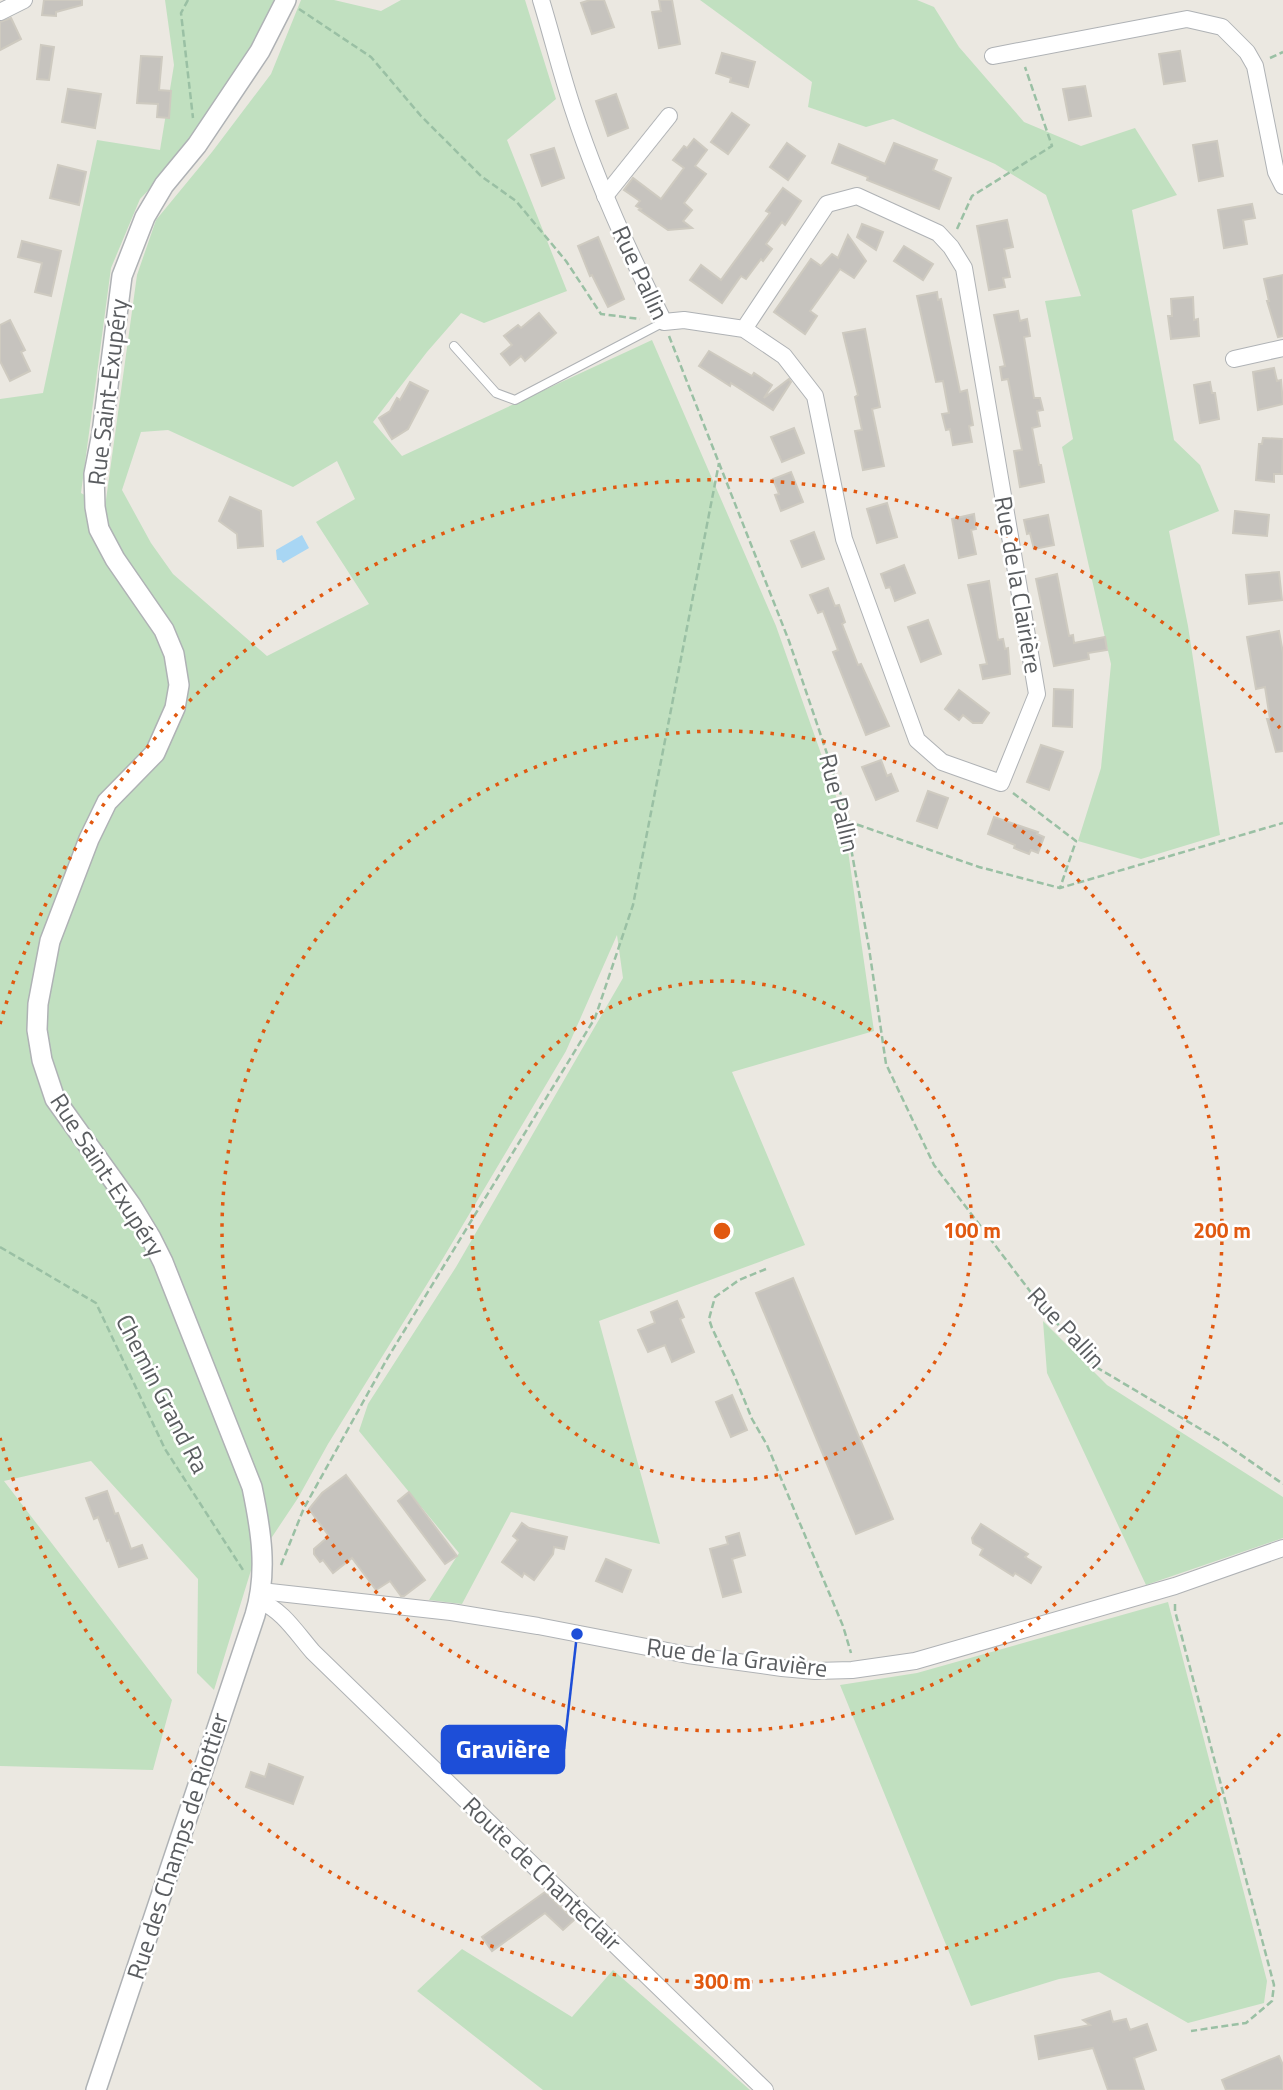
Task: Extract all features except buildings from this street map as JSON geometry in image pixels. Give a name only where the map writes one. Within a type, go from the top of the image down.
[{"type":"street","points":[[0,12],[24,0]]},
{"type":"street","name":"Rue Pallin","points":[[541,0],[573,110],[605,196],[664,323]]},
{"type":"street","name":"Rue Saint-Exupéry","points":[[260,1596],[262,1544],[252,1486],[163,1262],[131,1205],[55,1099],[42,1060],[37,1030],[38,1004],[50,940],[89,839],[107,802],[155,753],[175,708],[179,685],[174,654],[164,629],[115,559],[99,529],[95,507],[94,474],[122,276],[145,216],[164,185],[197,145],[291,4]]},
{"type":"street","points":[[993,56],[1186,19],[1222,27],[1247,52],[1255,66],[1276,172],[1283,186]]},
{"type":"street","points":[[605,196],[669,116]]},
{"type":"street","name":"Rue de la Clairière","points":[[744,329],[827,204],[857,197],[937,233],[951,247],[964,268],[1037,694],[1000,783]]},
{"type":"street","points":[[664,323],[684,320],[744,329],[783,356],[815,397],[844,539],[917,740],[942,762],[1000,783]]},
{"type":"street","points":[[1234,359],[1283,348]]},
{"type":"street","name":"Rue de la Gravière","points":[[260,1596],[451,1612],[688,1655],[815,1671],[852,1670],[915,1661],[1175,1586],[1283,1548]]},
{"type":"street","name":"Rue des Champs de Riottier","points":[[96,2090],[260,1596]]},
{"type":"street","name":"Route de Chanteclair","points":[[260,1596],[313,1652],[765,2090]]},
{"type":"lane","points":[[454,346],[496,393],[516,400],[664,323]]},
{"type":"path","points":[[188,0],[181,13],[197,145]]},
{"type":"path","points":[[291,4],[371,57],[421,116],[481,176],[516,201],[566,261],[601,314],[664,323]]},
{"type":"path","points":[[960,226],[972,197],[1052,146],[1027,77],[1021,51]]},
{"type":"path","name":"Rue Pallin","points":[[664,323],[789,641],[842,798],[869,948],[886,1064],[934,1165],[1039,1303],[1096,1367],[1224,1443],[1283,1484]]},
{"type":"path","points":[[260,1596],[277,1576],[304,1508],[387,1359],[595,1018],[633,905],[719,463]]},
{"type":"path","points":[[1000,783],[1076,841],[1060,888]]},
{"type":"path","points":[[846,820],[979,867],[1060,888],[1283,823]]},
{"type":"path","name":"Chemin Grand Ra","points":[[0,1247],[96,1303],[165,1449],[260,1596]]},
{"type":"path","points":[[766,1269],[739,1280],[715,1297],[709,1318],[751,1419],[767,1445],[844,1626],[851,1650],[852,1670]]},
{"type":"path","points":[[1175,1586],[1175,1611],[1274,1985],[1272,2001],[1246,2023],[1191,2031]]},
{"type":"green space","points":[[165,0],[274,0],[252,60],[200,137],[140,199],[111,268],[81,493],[105,507],[137,275],[156,220],[271,74],[301,0],[334,0],[381,11],[401,0],[525,0],[556,99],[507,140],[567,291],[484,323],[461,313],[373,422],[402,456],[652,340],[776,626],[843,816],[874,1031],[732,1072],[805,1245],[599,1321],[660,1544],[511,1512],[462,1604],[429,1600],[459,1553],[359,1431],[368,1404],[456,1267],[623,978],[617,935],[566,1051],[298,1498],[252,1567],[214,1690],[197,1673],[198,1579],[91,1461],[4,1481],[172,1700],[153,1770],[0,1766],[0,399],[43,393],[97,140],[160,150],[174,65]],"holes":[[[168,430],[293,487],[337,461],[355,499],[316,522],[369,604],[267,656],[173,574],[151,543],[122,490],[141,432]]]},
{"type":"green space","points":[[700,0],[917,0],[934,7],[959,47],[1024,122],[1081,146],[1135,128],[1177,195],[1132,210],[1174,440],[1200,465],[1219,511],[1169,531],[1188,626],[1220,835],[1141,859],[1078,841],[1101,768],[1111,664],[1062,447],[1073,439],[1045,301],[1081,296],[1046,195],[995,164],[893,119],[866,127],[808,107],[812,82]]},
{"type":"green space","points":[[1043,1321],[1107,1385],[1283,1497],[1283,1538],[1146,1585],[1047,1373]]},
{"type":"green space","points":[[1168,1602],[1267,1981],[1264,2003],[1188,2023],[1099,1972],[1059,1979],[971,2006],[840,1685],[917,1673]]},
{"type":"green space","points":[[462,1949],[572,2017],[613,1970],[750,2090],[543,2090],[417,1991]]},
{"type":"water","points":[[302,535],[309,548],[283,563],[277,560],[276,550]]},
{"type":"place","name":"Gravière","points":[[577,1634]]}]
